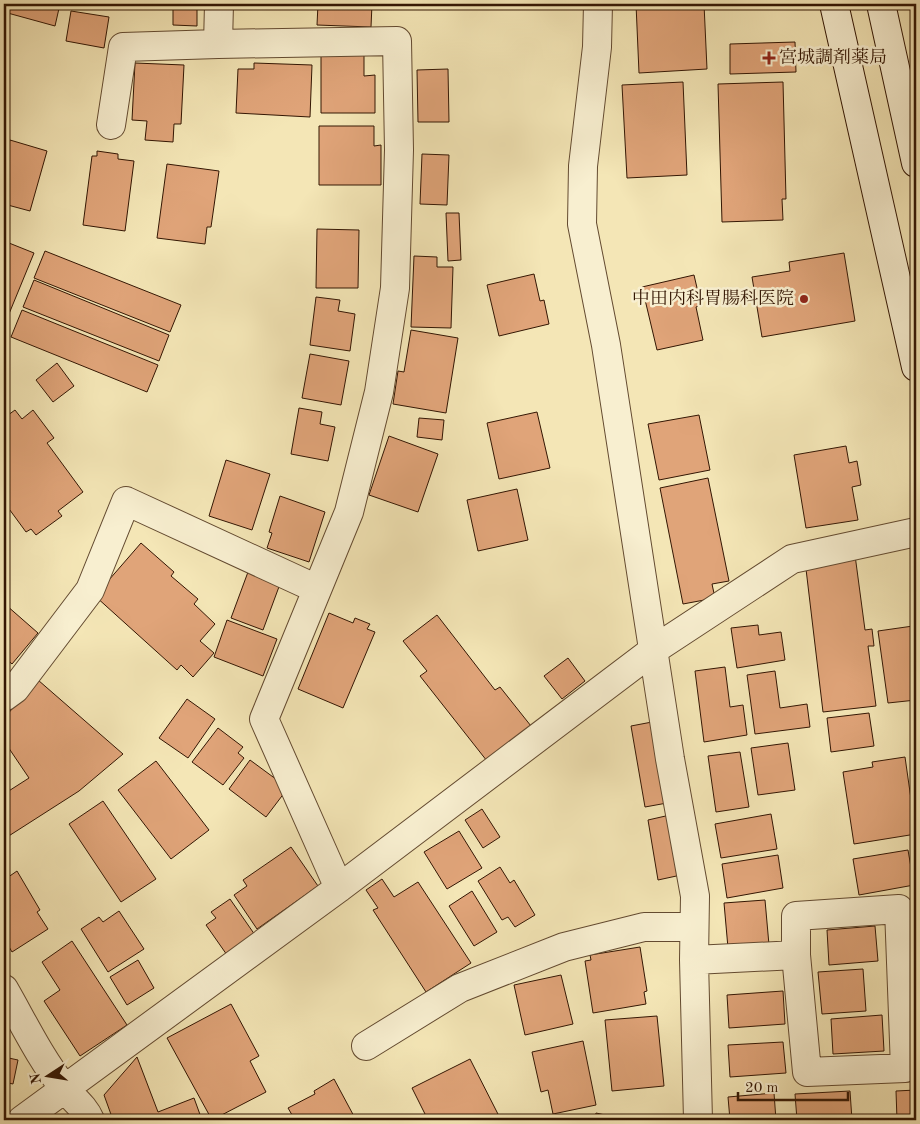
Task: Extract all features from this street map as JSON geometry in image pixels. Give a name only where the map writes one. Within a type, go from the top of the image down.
[{"type":"street","points":[[218,44],[220,4]]},
{"type":"street","points":[[598,4],[597,47],[583,166],[582,224],[606,345],[625,475],[655,649],[670,759],[695,896],[694,960],[698,1120]]},
{"type":"street","points":[[834,4],[911,322],[916,367]]},
{"type":"street","points":[[881,4],[916,163]]},
{"type":"street","points":[[111,125],[123,47],[397,41],[399,150],[395,288],[378,392],[349,512],[264,719],[339,888]]},
{"type":"street","points":[[4,697],[15,689],[90,590],[126,501],[318,589]]},
{"type":"street","points":[[22,1120],[339,888],[655,649],[792,559],[916,532]]},
{"type":"street","points":[[899,909],[905,1068],[807,1072],[796,955],[796,916],[899,909]]},
{"type":"street","points":[[366,1046],[460,988],[564,947],[644,927],[694,927]]},
{"type":"street","points":[[694,960],[796,955]]},
{"type":"street","points":[[4,989],[64,1089],[86,1111],[90,1120]]},
{"type":"building","points":[[4,4],[60,4],[55,26],[4,12]]},
{"type":"building","points":[[251,4],[291,4],[291,8],[251,7]]},
{"type":"building","points":[[318,4],[372,4],[371,27],[317,25]]},
{"type":"building","points":[[636,4],[704,4],[707,69],[639,73]]},
{"type":"building","points":[[173,5],[197,6],[197,26],[173,25]]},
{"type":"building","points":[[71,11],[109,17],[104,48],[66,41]]},
{"type":"building","points":[[795,42],[796,72],[730,74],[730,44]]},
{"type":"building","points":[[321,55],[364,55],[364,76],[375,75],[375,113],[321,113]]},
{"type":"building","points":[[135,63],[184,65],[181,124],[174,124],[173,142],[145,140],[147,121],[132,120]]},
{"type":"building","points":[[254,63],[312,65],[310,117],[236,113],[238,69],[254,69]]},
{"type":"building","points":[[448,69],[449,122],[418,122],[417,70]]},
{"type":"building","points":[[683,82],[687,175],[627,178],[622,85]]},
{"type":"building","points":[[783,82],[786,199],[782,199],[783,220],[722,222],[718,84]]},
{"type":"building","points":[[319,126],[374,126],[374,146],[381,145],[381,185],[319,185]]},
{"type":"building","points":[[10,140],[47,151],[30,211],[4,204],[4,162]]},
{"type":"building","points":[[97,151],[118,154],[118,159],[134,161],[125,231],[83,225],[92,156],[97,156]]},
{"type":"building","points":[[422,154],[449,155],[447,205],[420,204]]},
{"type":"building","points":[[167,164],[219,171],[211,227],[207,227],[205,244],[157,238]]},
{"type":"building","points":[[446,213],[459,213],[461,260],[448,261]]},
{"type":"building","points":[[317,229],[359,230],[358,288],[316,288]]},
{"type":"building","points":[[4,241],[34,253],[4,326]]},
{"type":"building","points":[[45,251],[181,305],[170,332],[34,278]]},
{"type":"building","name":"中田内科胃腸科医院","points":[[844,253],[855,321],[762,337],[752,277],[790,271],[789,262]]},
{"type":"building","points":[[414,256],[437,257],[437,267],[453,267],[451,328],[411,327]]},
{"type":"building","points":[[534,274],[540,301],[544,300],[549,324],[499,336],[487,285]]},
{"type":"building","points":[[694,275],[701,305],[696,307],[703,340],[657,350],[642,287]]},
{"type":"building","points":[[34,280],[169,335],[159,361],[23,307]]},
{"type":"building","points":[[316,297],[340,300],[338,311],[355,314],[350,351],[310,345]]},
{"type":"building","points":[[22,310],[158,365],[147,392],[11,337]]},
{"type":"building","points":[[411,330],[458,338],[446,413],[393,404],[398,371],[404,372]]},
{"type":"building","points":[[310,354],[349,361],[341,405],[302,398]]},
{"type":"building","points":[[57,363],[74,386],[53,402],[36,380]]},
{"type":"building","points":[[299,408],[322,412],[320,424],[335,427],[328,461],[291,454]]},
{"type":"building","points":[[15,410],[22,419],[33,410],[54,438],[47,443],[83,492],[58,511],[62,516],[36,535],[31,529],[26,532],[4,502],[4,418]]},
{"type":"building","points":[[537,412],[550,468],[499,479],[487,423]]},
{"type":"building","points":[[699,415],[710,470],[659,480],[648,424]]},
{"type":"building","points":[[419,418],[444,420],[442,440],[417,437]]},
{"type":"building","points":[[389,436],[438,454],[418,512],[369,495]]},
{"type":"building","points":[[846,446],[849,463],[857,461],[861,485],[852,487],[858,520],[806,528],[794,455]]},
{"type":"building","points":[[226,460],[270,474],[252,530],[209,516]]},
{"type":"building","points":[[708,478],[729,581],[712,584],[715,598],[683,604],[660,488]]},
{"type":"building","points":[[517,489],[528,540],[478,551],[467,500]]},
{"type":"building","points":[[280,496],[325,512],[309,562],[267,548],[272,533],[269,532]]},
{"type":"building","points":[[141,543],[174,572],[171,576],[198,599],[194,604],[215,624],[200,641],[214,653],[193,677],[181,665],[177,670],[95,596]]},
{"type":"building","points":[[855,555],[865,630],[872,629],[874,646],[868,646],[876,706],[823,712],[806,569],[822,567],[821,559]]},
{"type":"building","points":[[248,572],[280,584],[263,630],[231,618]]},
{"type":"building","points":[[6,605],[38,633],[12,664],[4,657],[4,608]]},
{"type":"building","points":[[329,613],[353,623],[355,618],[370,624],[367,629],[375,632],[343,708],[298,689]]},
{"type":"building","points":[[437,615],[495,690],[500,687],[531,726],[487,761],[420,676],[427,671],[403,641]]},
{"type":"building","points":[[227,620],[277,639],[263,676],[214,657]]},
{"type":"building","points":[[758,625],[759,635],[781,632],[785,660],[737,668],[731,628]]},
{"type":"building","points":[[913,626],[916,661],[911,662],[916,700],[888,703],[878,631]]},
{"type":"building","points":[[568,658],[585,681],[562,699],[544,676]]},
{"type":"building","points":[[725,667],[730,707],[743,705],[747,735],[704,742],[695,671]]},
{"type":"building","points":[[775,671],[780,708],[807,704],[810,727],[755,734],[747,675]]},
{"type":"building","points":[[38,680],[123,754],[79,791],[4,839],[4,794],[29,778],[4,741],[4,718]]},
{"type":"building","points":[[187,699],[215,719],[188,758],[159,738]]},
{"type":"building","points":[[869,713],[874,746],[831,752],[827,718]]},
{"type":"building","points":[[652,722],[667,803],[645,807],[631,726]]},
{"type":"building","points":[[218,728],[243,747],[238,753],[244,758],[223,785],[192,762]]},
{"type":"building","points":[[788,743],[795,790],[758,795],[751,748]]},
{"type":"building","points":[[740,752],[749,807],[716,812],[708,756]]},
{"type":"building","points":[[905,757],[916,834],[854,844],[843,772],[873,767],[872,762]]},
{"type":"building","points":[[250,760],[288,788],[266,817],[229,789]]},
{"type":"building","points":[[156,761],[209,830],[171,859],[118,790]]},
{"type":"building","points":[[103,801],[156,879],[121,902],[69,824]]},
{"type":"building","points":[[482,809],[500,837],[483,848],[465,820]]},
{"type":"building","points":[[771,814],[777,849],[721,858],[715,824]]},
{"type":"building","points":[[670,815],[681,875],[658,880],[648,820]]},
{"type":"building","points":[[459,831],[482,868],[447,889],[424,852]]},
{"type":"building","points":[[291,847],[318,886],[257,929],[234,895],[247,886],[243,880]]},
{"type":"building","points":[[908,850],[914,885],[859,895],[853,859]]},
{"type":"building","points":[[778,855],[783,888],[727,898],[722,864]]},
{"type":"building","points":[[500,867],[510,883],[514,880],[535,915],[515,927],[508,917],[502,920],[478,881]]},
{"type":"building","points":[[17,871],[40,910],[37,912],[48,929],[12,952],[4,938],[4,880]]},
{"type":"building","points":[[382,879],[394,897],[418,882],[471,963],[426,992],[373,910],[378,908],[366,890]]},
{"type":"building","points":[[472,891],[497,932],[474,946],[449,906]]},
{"type":"building","points":[[230,899],[255,935],[227,955],[206,925],[216,918],[211,912]]},
{"type":"building","points":[[765,900],[769,945],[728,948],[724,903]]},
{"type":"building","points":[[119,911],[144,949],[108,972],[81,929],[99,917],[103,922]]},
{"type":"building","points":[[875,926],[878,961],[829,965],[827,930]]},
{"type":"building","points":[[72,941],[127,1025],[80,1056],[44,1001],[60,990],[42,962]]},
{"type":"building","points":[[640,947],[647,991],[644,992],[646,1004],[593,1013],[585,961],[591,960],[590,955]]},
{"type":"building","points":[[138,960],[154,988],[127,1005],[110,977]]},
{"type":"building","points":[[863,969],[866,1011],[822,1014],[818,972]]},
{"type":"building","points":[[561,975],[573,1024],[525,1035],[514,985]]},
{"type":"building","points":[[783,991],[785,1024],[729,1028],[727,995]]},
{"type":"building","points":[[231,1004],[259,1056],[250,1061],[266,1092],[212,1120],[167,1038]]},
{"type":"building","points":[[882,1015],[884,1051],[833,1054],[831,1019]]},
{"type":"building","points":[[657,1016],[664,1086],[612,1091],[605,1020]]},
{"type":"building","points":[[583,1041],[596,1105],[553,1114],[548,1090],[541,1092],[532,1052]]},
{"type":"building","points":[[783,1042],[786,1073],[730,1077],[728,1045]]},
{"type":"building","points":[[4,1057],[18,1060],[13,1084],[4,1082]]},
{"type":"building","points":[[137,1057],[158,1112],[194,1098],[202,1120],[113,1120],[104,1095]]},
{"type":"building","points":[[470,1059],[501,1120],[428,1120],[412,1088]]},
{"type":"building","points":[[334,1079],[356,1120],[295,1120],[288,1108],[315,1094],[314,1091]]},
{"type":"building","points":[[916,1090],[916,1120],[897,1120],[896,1091]]},
{"type":"building","points":[[850,1091],[852,1120],[797,1120],[795,1094]]},
{"type":"building","points":[[774,1093],[776,1120],[730,1120],[728,1097]]},
{"type":"building","points":[[596,1113],[628,1120],[594,1120]]},
{"type":"place","name":"宮城調剤薬局","points":[[769,58]]},
{"type":"place","name":"中田内科胃腸科医院","points":[[804,299]]}]
